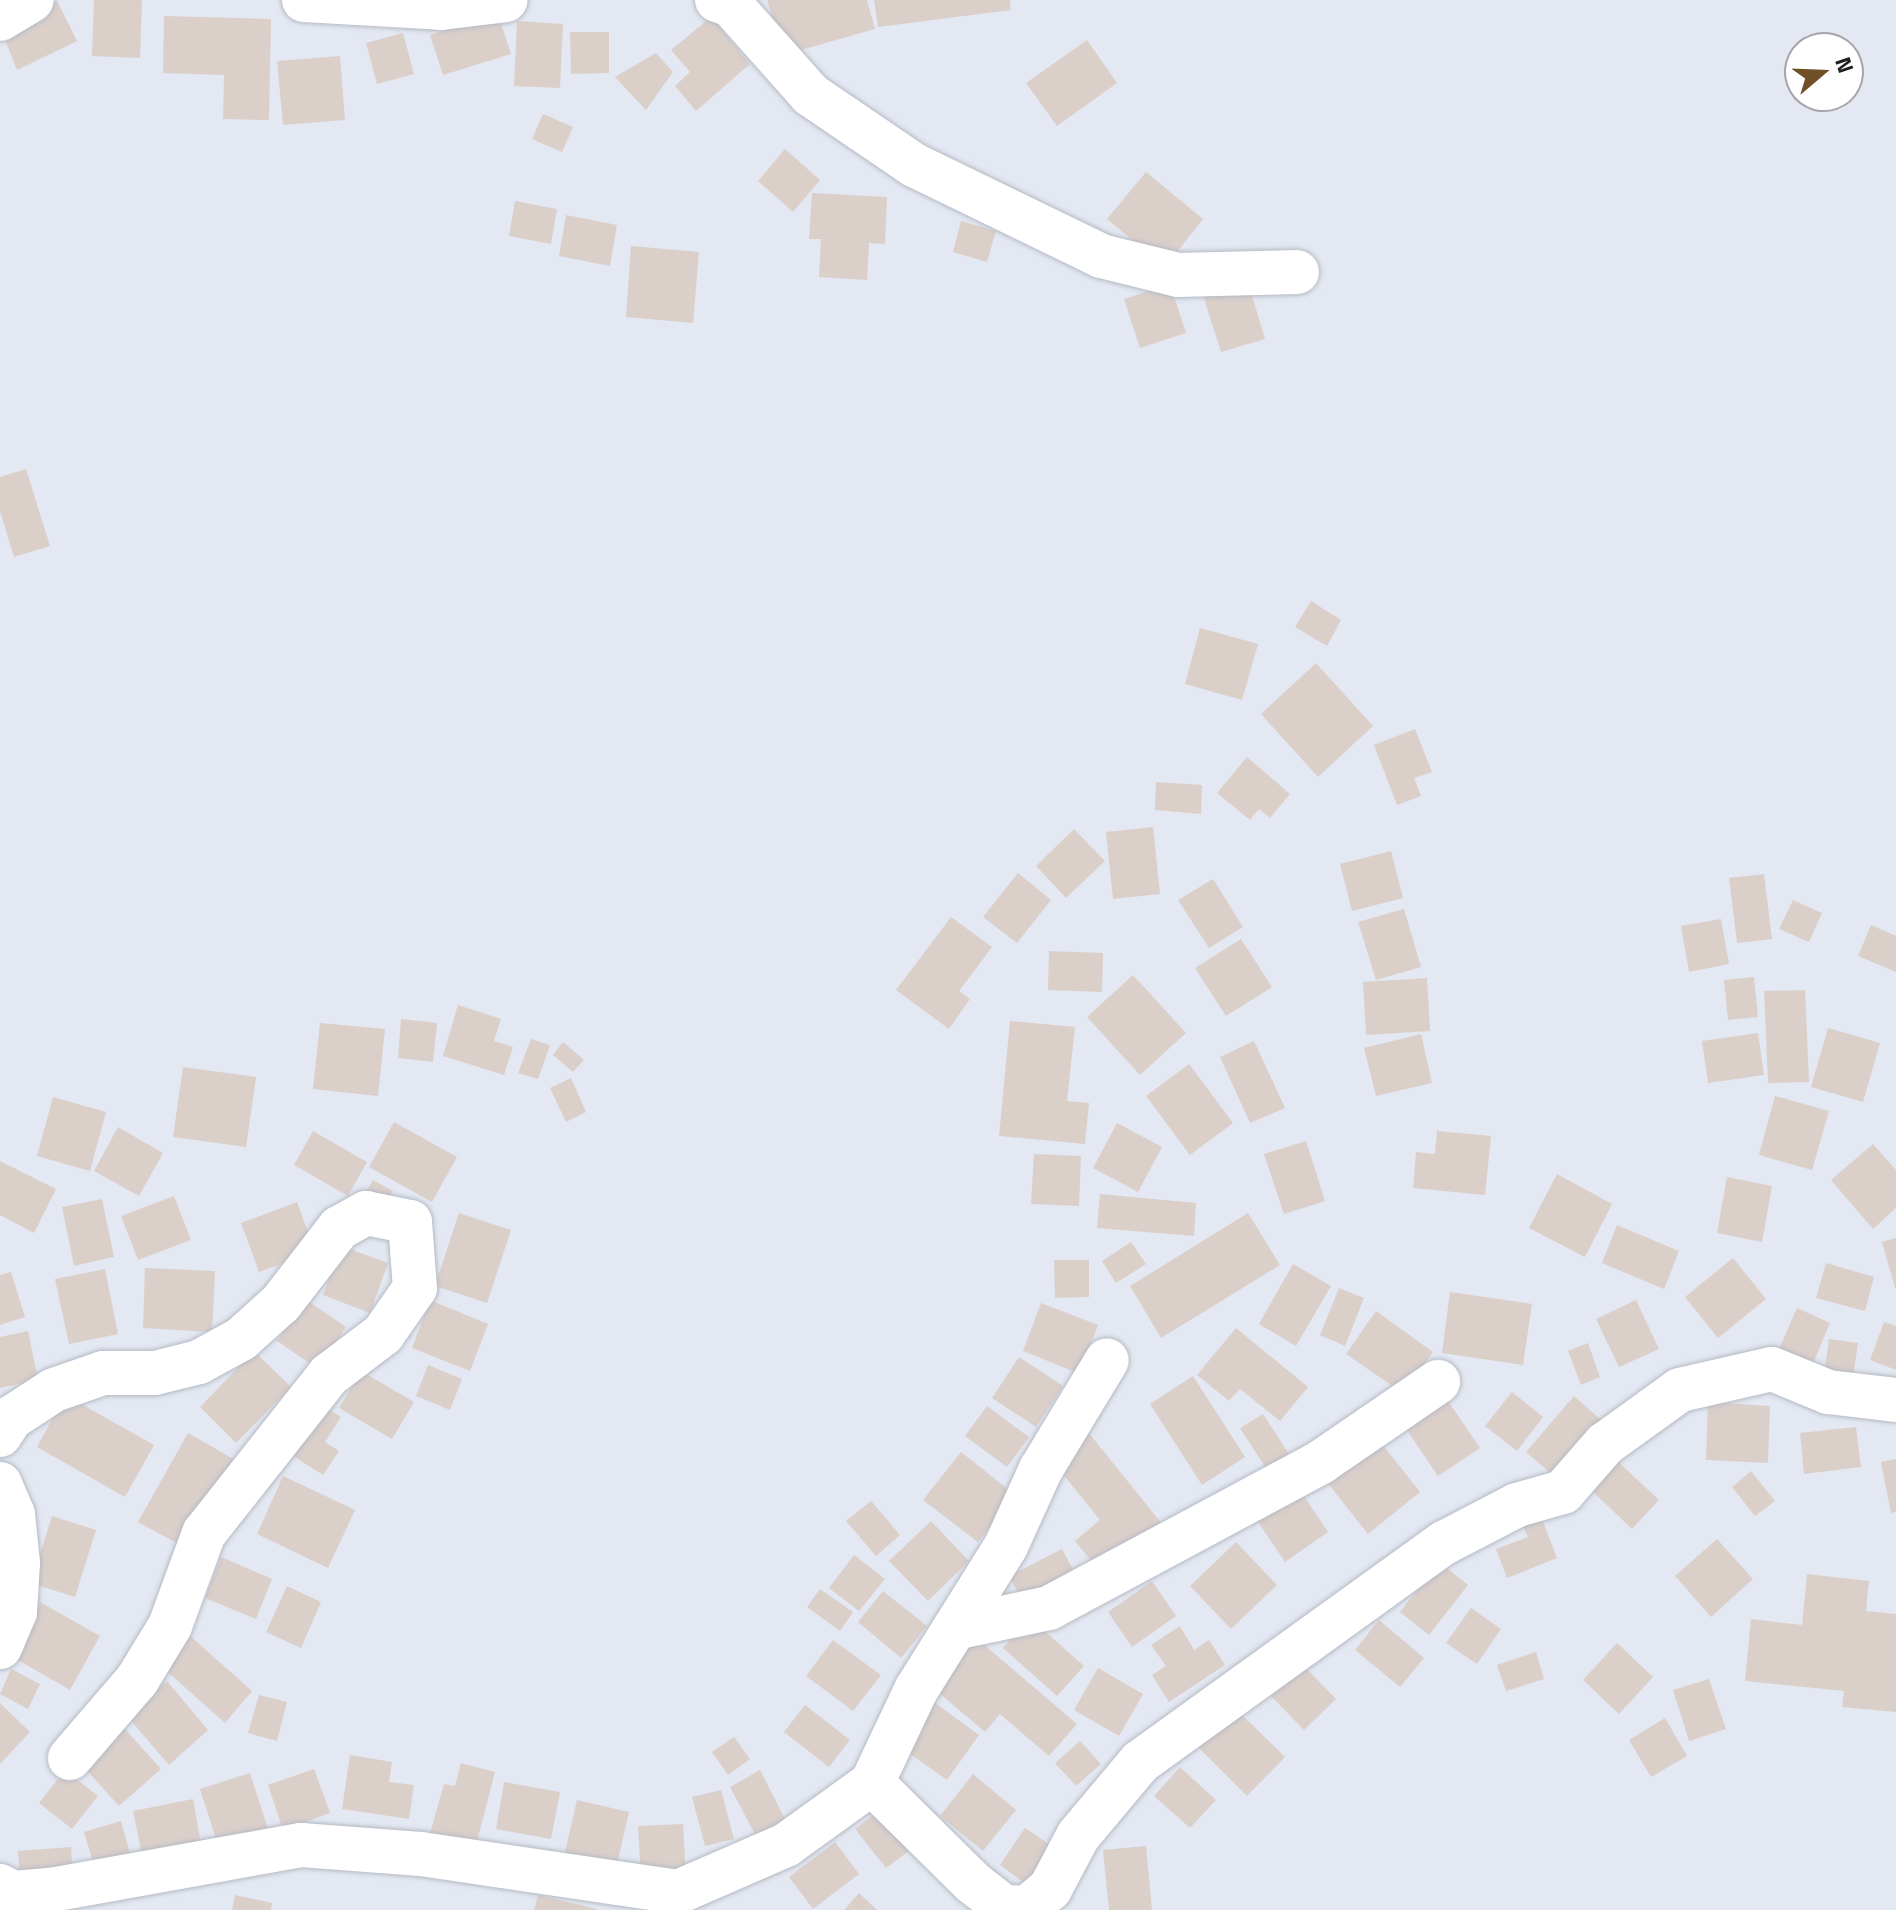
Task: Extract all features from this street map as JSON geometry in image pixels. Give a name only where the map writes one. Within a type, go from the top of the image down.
[{"type":"street","points":[[0,19],[32,0]]},
{"type":"street","points":[[304,0],[441,8],[506,0]]},
{"type":"street","points":[[717,0],[731,5],[811,95],[914,165],[1101,256],[1178,275],[1297,272]]},
{"type":"street","points":[[0,1435],[11,1418],[54,1390],[103,1373],[155,1373],[199,1362],[241,1339],[281,1303],[339,1228],[366,1213],[410,1222],[415,1288],[383,1334],[329,1375],[204,1533],[170,1626],[137,1680],[70,1758]]},
{"type":"street","points":[[0,1886],[14,1893],[51,1890],[301,1845],[421,1854],[678,1892],[786,1845],[872,1783],[955,1628],[1107,1360]]},
{"type":"street","points":[[872,1783],[1004,1907],[1027,1908],[1050,1889],[1078,1836],[1140,1762],[1224,1697],[1444,1543],[1517,1505],[1563,1492],[1605,1444],[1680,1390],[1772,1369],[1828,1392],[1896,1400]]},
{"type":"street","points":[[955,1628],[1049,1608],[1321,1462],[1438,1382]]},
{"type":"street","points":[[0,1484],[13,1514],[18,1563],[15,1612],[0,1647]]},
{"type":"street","points":[[1066,1910],[1078,1836]]},
{"type":"building","points":[[94,0],[142,0],[140,58],[92,56]]},
{"type":"building","points":[[767,0],[867,0],[875,29],[783,55]]},
{"type":"building","points":[[874,0],[1010,0],[1011,10],[878,27]]},
{"type":"building","points":[[57,1],[77,41],[17,70],[0,27]]},
{"type":"building","points":[[498,14],[511,54],[443,75],[430,35]]},
{"type":"building","points":[[164,16],[271,19],[269,120],[223,119],[224,75],[163,73]]},
{"type":"building","points":[[711,17],[750,64],[696,111],[675,86],[690,72],[671,50]]},
{"type":"building","points":[[517,21],[563,24],[560,88],[514,86]]},
{"type":"building","points":[[570,32],[609,32],[609,73],[571,74]]},
{"type":"building","points":[[403,33],[414,74],[377,84],[366,43]]},
{"type":"building","points":[[1087,40],[1117,83],[1057,126],[1026,83]]},
{"type":"building","points":[[656,53],[673,72],[646,110],[615,77]]},
{"type":"building","points":[[340,56],[345,120],[283,125],[277,61]]},
{"type":"building","points":[[543,114],[573,127],[562,152],[532,139]]},
{"type":"building","points":[[785,149],[820,180],[793,212],[758,181]]},
{"type":"building","points":[[1146,172],[1203,219],[1165,267],[1107,219]]},
{"type":"building","points":[[812,193],[887,197],[885,244],[869,243],[867,280],[819,277],[821,239],[809,239]]},
{"type":"building","points":[[515,201],[557,209],[551,244],[509,236]]},
{"type":"building","points":[[566,215],[617,225],[610,266],[559,256]]},
{"type":"building","points":[[961,221],[996,231],[987,262],[953,252]]},
{"type":"building","points":[[631,246],[699,252],[693,323],[626,317]]},
{"type":"building","points":[[1247,279],[1265,339],[1221,352],[1202,292]]},
{"type":"building","points":[[1170,284],[1186,333],[1140,348],[1124,299]]},
{"type":"building","points":[[26,469],[50,546],[14,557],[0,511],[0,477]]},
{"type":"building","points":[[1311,601],[1341,620],[1327,646],[1295,627]]},
{"type":"building","points":[[1200,628],[1258,644],[1242,700],[1185,684]]},
{"type":"building","points":[[1316,663],[1373,726],[1318,777],[1261,714]]},
{"type":"building","points":[[1415,729],[1432,772],[1414,778],[1421,796],[1397,805],[1374,745]]},
{"type":"building","points":[[1247,757],[1290,794],[1270,818],[1259,809],[1250,820],[1217,793]]},
{"type":"building","points":[[1156,782],[1202,785],[1201,814],[1155,810]]},
{"type":"building","points":[[1153,827],[1160,894],[1113,899],[1106,832]]},
{"type":"building","points":[[1074,829],[1105,861],[1066,898],[1036,866]]},
{"type":"building","points":[[1391,851],[1403,898],[1352,911],[1340,864]]},
{"type":"building","points":[[1018,873],[1051,900],[1017,943],[983,917]]},
{"type":"building","points":[[1764,874],[1772,939],[1737,943],[1729,878]]},
{"type":"building","points":[[1213,879],[1243,927],[1209,948],[1178,900]]},
{"type":"building","points":[[1793,900],[1822,913],[1809,942],[1779,929]]},
{"type":"building","points":[[1404,909],[1421,967],[1376,980],[1358,922]]},
{"type":"building","points":[[951,917],[992,947],[959,991],[970,999],[949,1029],[896,990]]},
{"type":"building","points":[[1721,919],[1729,964],[1689,972],[1681,926]]},
{"type":"building","points":[[1871,925],[1896,936],[1896,972],[1858,956]]},
{"type":"building","points":[[1241,939],[1272,987],[1226,1016],[1195,968]]},
{"type":"building","points":[[1049,951],[1103,953],[1102,992],[1048,990]]},
{"type":"building","points":[[1133,975],[1186,1033],[1140,1075],[1087,1017]]},
{"type":"building","points":[[1754,977],[1758,1017],[1728,1020],[1724,980]]},
{"type":"building","points":[[1427,978],[1430,1031],[1366,1035],[1363,982]]},
{"type":"building","points":[[1805,990],[1809,1082],[1768,1083],[1764,991]]},
{"type":"building","points":[[458,1005],[501,1019],[494,1041],[513,1047],[504,1075],[443,1056]]},
{"type":"building","points":[[401,1019],[437,1023],[433,1062],[398,1058]]},
{"type":"building","points":[[1010,1021],[1075,1027],[1067,1101],[1089,1103],[1085,1144],[999,1136]]},
{"type":"building","points":[[320,1023],[385,1029],[378,1096],[313,1089]]},
{"type":"building","points":[[1828,1028],[1880,1043],[1863,1102],[1811,1087]]},
{"type":"building","points":[[1758,1033],[1764,1075],[1708,1083],[1702,1041]]},
{"type":"building","points":[[1421,1034],[1432,1083],[1376,1096],[1364,1048]]},
{"type":"building","points":[[531,1039],[550,1045],[538,1079],[518,1073]]},
{"type":"building","points":[[1254,1041],[1285,1108],[1250,1123],[1220,1057]]},
{"type":"building","points":[[563,1042],[584,1060],[573,1072],[553,1055]]},
{"type":"building","points":[[1189,1064],[1233,1123],[1190,1155],[1146,1096]]},
{"type":"building","points":[[183,1067],[256,1077],[246,1147],[173,1137]]},
{"type":"building","points":[[571,1078],[586,1112],[566,1122],[550,1088]]},
{"type":"building","points":[[1775,1096],[1829,1111],[1812,1170],[1759,1155]]},
{"type":"building","points":[[53,1097],[106,1112],[90,1171],[37,1156]]},
{"type":"building","points":[[394,1122],[457,1157],[432,1202],[369,1167]]},
{"type":"building","points":[[1117,1123],[1162,1147],[1138,1192],[1093,1168]]},
{"type":"building","points":[[118,1127],[163,1153],[139,1196],[94,1171]]},
{"type":"building","points":[[313,1131],[367,1162],[348,1196],[294,1165]]},
{"type":"building","points":[[1437,1131],[1491,1136],[1485,1195],[1413,1188],[1416,1152],[1435,1154]]},
{"type":"building","points":[[1306,1141],[1325,1201],[1284,1214],[1264,1154]]},
{"type":"building","points":[[1873,1144],[1896,1170],[1896,1208],[1873,1229],[1831,1180]]},
{"type":"building","points":[[1034,1154],[1081,1156],[1079,1206],[1031,1204]]},
{"type":"building","points":[[0,1161],[56,1189],[34,1233],[0,1215]]},
{"type":"building","points":[[1557,1174],[1612,1204],[1585,1257],[1529,1228]]},
{"type":"building","points":[[1727,1177],[1772,1186],[1762,1242],[1717,1233]]},
{"type":"building","points":[[373,1180],[393,1191],[381,1211],[362,1200]]},
{"type":"building","points":[[1100,1194],[1196,1203],[1194,1236],[1097,1228]]},
{"type":"building","points":[[174,1196],[191,1240],[138,1260],[121,1216]]},
{"type":"building","points":[[102,1199],[114,1257],[74,1266],[62,1207]]},
{"type":"building","points":[[297,1202],[315,1252],[259,1272],[241,1223]]},
{"type":"building","points":[[459,1213],[511,1230],[487,1303],[435,1286]]},
{"type":"building","points":[[1248,1213],[1280,1265],[1161,1338],[1130,1286]]},
{"type":"building","points":[[1617,1225],[1679,1251],[1664,1289],[1602,1263]]},
{"type":"building","points":[[1896,1238],[1896,1288],[1895,1288],[1882,1242]]},
{"type":"building","points":[[1131,1242],[1146,1264],[1116,1283],[1102,1261]]},
{"type":"building","points":[[341,1246],[388,1263],[370,1313],[323,1295]]},
{"type":"building","points":[[1733,1258],[1766,1299],[1718,1338],[1685,1297]]},
{"type":"building","points":[[1054,1260],[1089,1260],[1089,1297],[1055,1298]]},
{"type":"building","points":[[1826,1263],[1874,1277],[1865,1311],[1816,1298]]},
{"type":"building","points":[[1293,1264],[1331,1286],[1296,1346],[1259,1324]]},
{"type":"building","points":[[145,1268],[215,1271],[212,1332],[143,1328]]},
{"type":"building","points":[[105,1269],[118,1334],[69,1344],[55,1279]]},
{"type":"building","points":[[11,1272],[25,1317],[0,1325],[0,1275]]},
{"type":"building","points":[[1339,1288],[1364,1298],[1345,1346],[1320,1335]]},
{"type":"building","points":[[1450,1292],[1532,1304],[1523,1365],[1442,1353]]},
{"type":"building","points":[[305,1299],[346,1327],[318,1369],[277,1341]]},
{"type":"building","points":[[430,1300],[488,1324],[470,1371],[412,1348]]},
{"type":"building","points":[[1636,1300],[1659,1349],[1619,1367],[1596,1319]]},
{"type":"building","points":[[1041,1303],[1098,1325],[1080,1374],[1023,1351]]},
{"type":"building","points":[[1797,1308],[1830,1323],[1807,1378],[1773,1363]]},
{"type":"building","points":[[1376,1311],[1433,1352],[1404,1394],[1346,1354]]},
{"type":"building","points":[[1884,1322],[1896,1326],[1896,1370],[1870,1360]]},
{"type":"building","points":[[1236,1328],[1308,1387],[1280,1421],[1240,1389],[1229,1401],[1197,1375]]},
{"type":"building","points":[[28,1331],[38,1380],[0,1388],[0,1337]]},
{"type":"building","points":[[1829,1339],[1858,1343],[1852,1384],[1823,1381]]},
{"type":"building","points":[[1588,1343],[1600,1377],[1581,1385],[1568,1351]]},
{"type":"building","points":[[254,1351],[291,1387],[236,1443],[200,1407]]},
{"type":"building","points":[[1019,1357],[1063,1386],[1036,1427],[992,1398]]},
{"type":"building","points":[[428,1365],[462,1379],[450,1410],[416,1396]]},
{"type":"building","points":[[361,1371],[414,1402],[392,1439],[339,1408]]},
{"type":"building","points":[[1193,1376],[1245,1457],[1202,1485],[1150,1404]]},
{"type":"building","points":[[1442,1392],[1480,1448],[1438,1476],[1400,1420]]},
{"type":"building","points":[[1512,1392],[1543,1417],[1517,1451],[1485,1426]]},
{"type":"building","points":[[65,1395],[154,1445],[125,1497],[37,1447]]},
{"type":"building","points":[[1574,1396],[1608,1426],[1561,1482],[1526,1452]]},
{"type":"building","points":[[315,1401],[341,1417],[325,1442],[339,1451],[323,1475],[284,1450]]},
{"type":"building","points":[[1708,1402],[1770,1406],[1768,1463],[1706,1460]]},
{"type":"building","points":[[987,1406],[1029,1437],[1007,1467],[965,1436]]},
{"type":"building","points":[[1263,1414],[1292,1459],[1269,1473],[1240,1428]]},
{"type":"building","points":[[1856,1427],[1861,1467],[1804,1474],[1800,1433]]},
{"type":"building","points":[[1088,1432],[1162,1524],[1101,1573],[1075,1541],[1100,1520],[1053,1462]]},
{"type":"building","points":[[188,1433],[235,1460],[186,1548],[138,1522]]},
{"type":"building","points":[[1378,1439],[1420,1492],[1368,1534],[1326,1481]]},
{"type":"building","points":[[961,1452],[1014,1494],[978,1542],[923,1500]]},
{"type":"building","points":[[1612,1456],[1659,1500],[1632,1529],[1586,1485]]},
{"type":"building","points":[[1896,1459],[1896,1512],[1891,1513],[1881,1462]]},
{"type":"building","points":[[1751,1471],[1775,1501],[1755,1516],[1732,1487]]},
{"type":"building","points":[[283,1476],[355,1510],[328,1568],[257,1534]]},
{"type":"building","points":[[1297,1486],[1328,1532],[1285,1562],[1254,1516]]},
{"type":"building","points":[[871,1501],[900,1535],[876,1556],[846,1521]]},
{"type":"building","points":[[1537,1506],[1557,1558],[1507,1578],[1496,1549],[1528,1537],[1518,1514]]},
{"type":"building","points":[[52,1516],[96,1530],[75,1597],[31,1583]]},
{"type":"building","points":[[931,1521],[969,1561],[928,1601],[889,1561]]},
{"type":"building","points":[[1717,1539],[1753,1579],[1711,1617],[1675,1576]]},
{"type":"building","points":[[1236,1542],[1277,1585],[1231,1629],[1190,1586]]},
{"type":"building","points":[[1062,1549],[1076,1575],[1023,1602],[1009,1576]]},
{"type":"building","points":[[854,1555],[885,1579],[859,1611],[829,1588]]},
{"type":"building","points":[[221,1557],[272,1579],[256,1619],[205,1598]]},
{"type":"building","points":[[1439,1562],[1468,1585],[1429,1635],[1400,1612]]},
{"type":"building","points":[[1807,1574],[1869,1581],[1866,1611],[1896,1614],[1896,1712],[1842,1707],[1844,1691],[1745,1681],[1751,1619],[1802,1625]]},
{"type":"building","points":[[1152,1581],[1176,1616],[1132,1647],[1108,1612]]},
{"type":"building","points":[[287,1586],[321,1602],[301,1648],[266,1632]]},
{"type":"building","points":[[820,1589],[853,1612],[840,1631],[807,1607]]},
{"type":"building","points":[[883,1591],[927,1626],[901,1658],[858,1622]]},
{"type":"building","points":[[40,1602],[100,1636],[70,1690],[11,1656]]},
{"type":"building","points":[[1471,1608],[1501,1629],[1477,1664],[1446,1643]]},
{"type":"building","points":[[1030,1618],[1084,1666],[1057,1696],[1003,1648]]},
{"type":"building","points":[[1379,1620],[1424,1658],[1400,1687],[1355,1650]]},
{"type":"building","points":[[1180,1626],[1194,1650],[1209,1640],[1225,1665],[1169,1702],[1152,1675],[1166,1666],[1151,1645]]},
{"type":"building","points":[[187,1633],[252,1691],[225,1723],[160,1665]]},
{"type":"building","points":[[975,1637],[1077,1724],[1049,1756],[1000,1714],[985,1732],[932,1687]]},
{"type":"building","points":[[833,1640],[881,1675],[853,1711],[806,1676]]},
{"type":"building","points":[[1617,1643],[1653,1677],[1619,1714],[1583,1680]]},
{"type":"building","points":[[1536,1652],[1544,1679],[1506,1691],[1497,1665]]},
{"type":"building","points":[[1301,1663],[1336,1699],[1304,1730],[1269,1694]]},
{"type":"building","points":[[1098,1668],[1143,1694],[1119,1736],[1074,1710]]},
{"type":"building","points":[[11,1669],[40,1684],[28,1709],[0,1694]]},
{"type":"building","points":[[1709,1679],[1726,1729],[1689,1741],[1673,1690]]},
{"type":"building","points":[[167,1681],[208,1730],[169,1765],[127,1716]]},
{"type":"building","points":[[259,1695],[287,1702],[277,1741],[248,1733]]},
{"type":"building","points":[[931,1700],[979,1735],[947,1780],[899,1746]]},
{"type":"building","points":[[0,1703],[30,1732],[0,1764]]},
{"type":"building","points":[[805,1705],[850,1740],[829,1767],[784,1732]]},
{"type":"building","points":[[1236,1709],[1285,1757],[1247,1796],[1198,1747]]},
{"type":"building","points":[[1665,1718],[1687,1756],[1651,1777],[1629,1740]]},
{"type":"building","points":[[124,1728],[161,1769],[119,1806],[82,1765]]},
{"type":"building","points":[[734,1737],[750,1759],[728,1775],[712,1752]]},
{"type":"building","points":[[1080,1741],[1101,1764],[1076,1786],[1055,1763]]},
{"type":"building","points":[[350,1755],[392,1762],[389,1782],[414,1785],[409,1819],[342,1809]]},
{"type":"building","points":[[461,1763],[495,1772],[475,1849],[429,1837],[444,1784],[455,1786]]},
{"type":"building","points":[[1180,1767],[1216,1800],[1190,1828],[1154,1796]]},
{"type":"building","points":[[314,1769],[330,1813],[283,1830],[268,1785]]},
{"type":"building","points":[[65,1770],[98,1796],[72,1829],[39,1803]]},
{"type":"building","points":[[760,1770],[787,1823],[757,1838],[730,1787]]},
{"type":"building","points":[[250,1773],[268,1829],[218,1845],[200,1789]]},
{"type":"building","points":[[973,1774],[1016,1810],[983,1851],[940,1816]]},
{"type":"building","points":[[504,1782],[560,1792],[551,1839],[496,1829]]},
{"type":"building","points":[[721,1790],[734,1839],[705,1846],[692,1797]]},
{"type":"building","points":[[193,1799],[202,1849],[143,1859],[133,1811]]},
{"type":"building","points":[[577,1800],[629,1812],[615,1873],[563,1861]]},
{"type":"building","points":[[878,1811],[909,1851],[886,1868],[855,1829]]},
{"type":"building","points":[[121,1821],[132,1861],[96,1872],[84,1832]]},
{"type":"building","points":[[683,1824],[686,1878],[641,1881],[638,1826]]},
{"type":"building","points":[[1025,1828],[1053,1847],[1027,1885],[1000,1865]]},
{"type":"building","points":[[835,1842],[859,1874],[813,1909],[789,1877]]},
{"type":"building","points":[[1146,1846],[1152,1910],[1109,1910],[1103,1850]]},
{"type":"building","points":[[71,1847],[73,1878],[20,1881],[18,1851]]},
{"type":"building","points":[[859,1893],[877,1910],[844,1910]]},
{"type":"building","points":[[235,1895],[272,1903],[271,1910],[232,1910]]},
{"type":"building","points":[[538,1895],[597,1909],[534,1910]]}]
